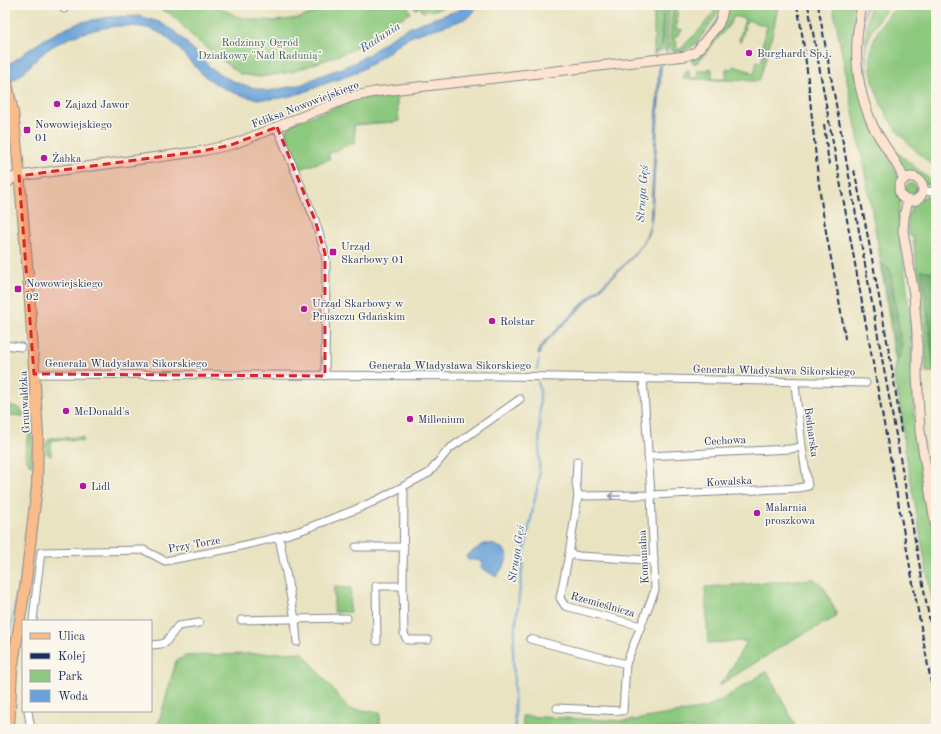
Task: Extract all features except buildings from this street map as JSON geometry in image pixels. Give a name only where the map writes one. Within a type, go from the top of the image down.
[{"type":"main road","name":"Grunwaldzka","points":[[5,73],[13,112],[19,176],[28,279],[38,434],[37,486],[25,588],[12,670],[9,729]]},
{"type":"street","name":"Feliksa Nowowiejskiego","points":[[19,176],[202,152],[231,145],[351,97],[374,92],[672,58],[691,54],[700,48],[720,22],[724,5]]},
{"type":"street","points":[[862,5],[857,53],[858,76],[862,93],[873,126],[895,160],[904,179]]},
{"type":"street","points":[[277,127],[315,220],[325,253],[325,376]]},
{"type":"street","points":[[5,185],[14,177],[19,176]]},
{"type":"street","points":[[908,177],[915,178],[921,183],[923,190],[922,194],[915,200],[908,200],[902,197],[899,191],[900,184],[908,177]]},
{"type":"street","points":[[923,190],[936,193]]},
{"type":"street","points":[[908,200],[904,217],[903,231],[914,294],[917,333],[920,431],[936,528]]},
{"type":"street","points":[[5,346],[21,347]]},
{"type":"street","name":"Generała Władysława Sikorskiego","points":[[34,374],[497,376],[866,383]]},
{"type":"street","name":"Komunalna","points":[[557,708],[623,711],[626,664],[655,590],[651,496],[643,378]]},
{"type":"street","name":"Bednarska","points":[[795,382],[808,486]]},
{"type":"street","name":"Przy Torze","points":[[33,620],[37,579],[42,552],[144,550],[165,561],[228,549],[302,530],[376,501],[429,473],[448,449],[520,399]]},
{"type":"street","name":"Cechowa","points":[[648,456],[790,449],[802,447]]},
{"type":"street","name":"Rzemieślnicza","points":[[577,461],[576,483],[578,496],[569,554],[560,598],[565,606],[641,626]]},
{"type":"street","name":"Kowalska","points":[[651,496],[798,488],[808,486]]},
{"type":"street","points":[[402,488],[404,492],[404,634],[407,640],[428,640]]},
{"type":"street","points":[[578,496],[651,496]]},
{"type":"street","points":[[279,537],[296,619],[297,642]]},
{"type":"street","points":[[356,547],[404,547]]},
{"type":"street","points":[[569,554],[579,556],[647,560],[654,559]]},
{"type":"street","points":[[377,641],[376,586],[403,586]]},
{"type":"street","points":[[242,620],[347,618]]},
{"type":"street","points":[[152,645],[165,643],[178,626],[199,622]]},
{"type":"street","points":[[530,639],[626,664]]},
{"type":"street","points":[[28,712],[31,729]]},
{"type":"highlighted area","points":[[277,127],[315,220],[325,253],[325,376],[34,374],[19,176],[202,151],[231,145]]},
{"type":"green space","name":"Rodzinny Ogród Działkowy \"Nad Radunią\"","points":[[140,5],[214,5],[236,16],[250,19],[276,21],[300,18],[329,5],[407,5],[411,13],[387,25],[350,51],[292,72],[260,77],[240,74],[193,37],[169,13],[155,7]]},
{"type":"green space","points":[[413,5],[447,5],[439,9],[430,11],[429,9],[423,12],[420,7],[415,9]]},
{"type":"green space","points":[[654,5],[663,5],[661,51],[656,51],[655,55],[654,54]]},
{"type":"green space","points":[[665,5],[670,5],[667,54],[664,50],[662,40]]},
{"type":"green space","points":[[673,5],[678,5],[676,29],[683,30],[674,38],[677,43],[676,49],[681,49],[696,34],[714,12],[715,5],[719,5],[716,16],[696,44],[685,50],[674,52],[669,48]]},
{"type":"green space","points":[[727,5],[778,5],[770,43],[759,81],[683,79],[683,75],[688,69],[690,78],[698,78],[698,70],[708,70],[709,68],[712,69],[712,79],[726,79],[726,69],[732,69],[733,66],[750,71],[750,73],[754,74],[757,61],[761,62],[766,47],[762,46],[767,26],[747,20],[741,41],[739,41],[745,19],[734,16],[730,24],[697,63],[693,63],[691,61]]},
{"type":"green space","points":[[833,5],[859,5],[855,70],[898,178],[897,190],[901,200],[898,215],[898,226],[911,330],[914,417],[936,550],[936,616],[905,448],[894,375],[902,349],[890,268],[881,263]]},
{"type":"green space","points":[[866,5],[862,30],[861,34],[862,24]]},
{"type":"green space","points":[[870,5],[891,5],[880,17],[866,46]]},
{"type":"green space","points":[[898,5],[936,5],[936,168],[904,139],[888,118],[881,105],[872,77],[871,49],[875,37],[882,24]]},
{"type":"green space","points":[[396,93],[399,121],[354,125],[355,142],[328,154],[330,159],[299,169],[288,145],[286,135],[286,130],[293,123],[358,99]]},
{"type":"green space","points":[[875,120],[888,142],[911,164],[936,184],[936,188],[927,185],[920,177],[905,170],[886,143]]},
{"type":"green space","points":[[911,183],[915,185],[917,189],[915,193],[911,195],[907,193],[905,189],[907,185]]},
{"type":"green space","points":[[926,196],[936,198],[936,273],[921,271],[928,313],[934,372],[926,372],[926,341],[913,237],[908,235],[908,222],[912,207],[920,199]]},
{"type":"green space","points":[[881,263],[890,268],[902,349],[896,365]]},
{"type":"green space","points":[[921,270],[936,273],[936,372],[934,372],[928,313]]},
{"type":"green space","points":[[5,404],[20,408],[25,416],[5,415]]},
{"type":"green space","points":[[31,432],[32,464],[30,465],[25,456],[27,438]]},
{"type":"green space","points":[[82,437],[83,441],[81,442],[81,440],[51,440],[51,456],[46,453],[46,442],[50,438]]},
{"type":"green space","points":[[814,579],[823,586],[836,612],[835,618],[795,638],[718,686],[727,676],[747,641],[708,643],[705,587]]},
{"type":"green space","points":[[334,587],[351,588],[350,612],[334,612]]},
{"type":"green space","points":[[302,652],[349,709],[380,712],[380,729],[150,729],[159,722],[176,661],[185,656]]},
{"type":"green space","points":[[767,671],[797,729],[523,729],[522,716],[628,721],[705,708],[720,701]]},
{"type":"water","points":[[467,5],[478,5],[472,14],[466,18],[408,38],[377,60],[353,74],[286,97],[263,99],[234,93],[207,78],[177,46],[162,34],[141,27],[127,26],[96,29],[65,40],[47,50],[18,77],[5,84],[5,66],[45,39],[60,31],[81,22],[109,17],[140,16],[159,22],[174,31],[212,69],[223,76],[244,85],[267,91],[273,90],[303,84],[352,64],[402,31],[420,23],[459,10]]},
{"type":"water","points":[[659,65],[662,65],[652,215],[650,229],[646,239],[630,260],[549,339],[540,350],[540,355],[538,355],[539,349],[547,339],[630,259],[647,234],[650,225]]},
{"type":"water","points":[[483,544],[492,544],[504,549],[508,557],[504,566],[496,577],[480,567],[483,562],[468,560],[466,556]]},
{"type":"waterway","name":"Struga Gęś","points":[[537,369],[539,359]]},
{"type":"waterway","name":"Struga Gęś","points":[[515,729],[513,647],[524,554],[539,478],[540,392],[538,382]]},
{"type":"waterway","points":[[5,659],[16,599]]},
{"type":"railway","points":[[797,5],[805,51],[817,169],[823,211],[845,339]]},
{"type":"railway","points":[[808,5],[936,710]]},
{"type":"railway","points":[[818,5],[936,656]]},
{"type":"railway","points":[[824,124],[829,165]]},
{"type":"railway","points":[[854,170],[888,348],[901,433]]},
{"type":"place","name":"Burghardt Sp.j.","points":[[749,53]]},
{"type":"place","name":"Zajazd Jawor","points":[[57,104]]},
{"type":"place","name":"Nowowiejskiego 01","points":[[27,130]]},
{"type":"place","name":"Żabka","points":[[44,158]]},
{"type":"place","name":"Urząd Skarbowy 01","points":[[333,252]]},
{"type":"place","name":"Nowowiejskiego 02","points":[[18,289]]},
{"type":"place","name":"Urząd Skarbowy w Pruszczu Gdańskim","points":[[304,309]]},
{"type":"place","name":"Rolstar","points":[[492,321]]},
{"type":"place","name":"McDonald's","points":[[66,411]]},
{"type":"place","name":"Millenium","points":[[410,419]]},
{"type":"place","name":"Lidl","points":[[83,486]]},
{"type":"place","name":"Malarnia proszkowa","points":[[757,513]]},
{"type":"water label","name":"Radunia","points":[[380,37]]}]
